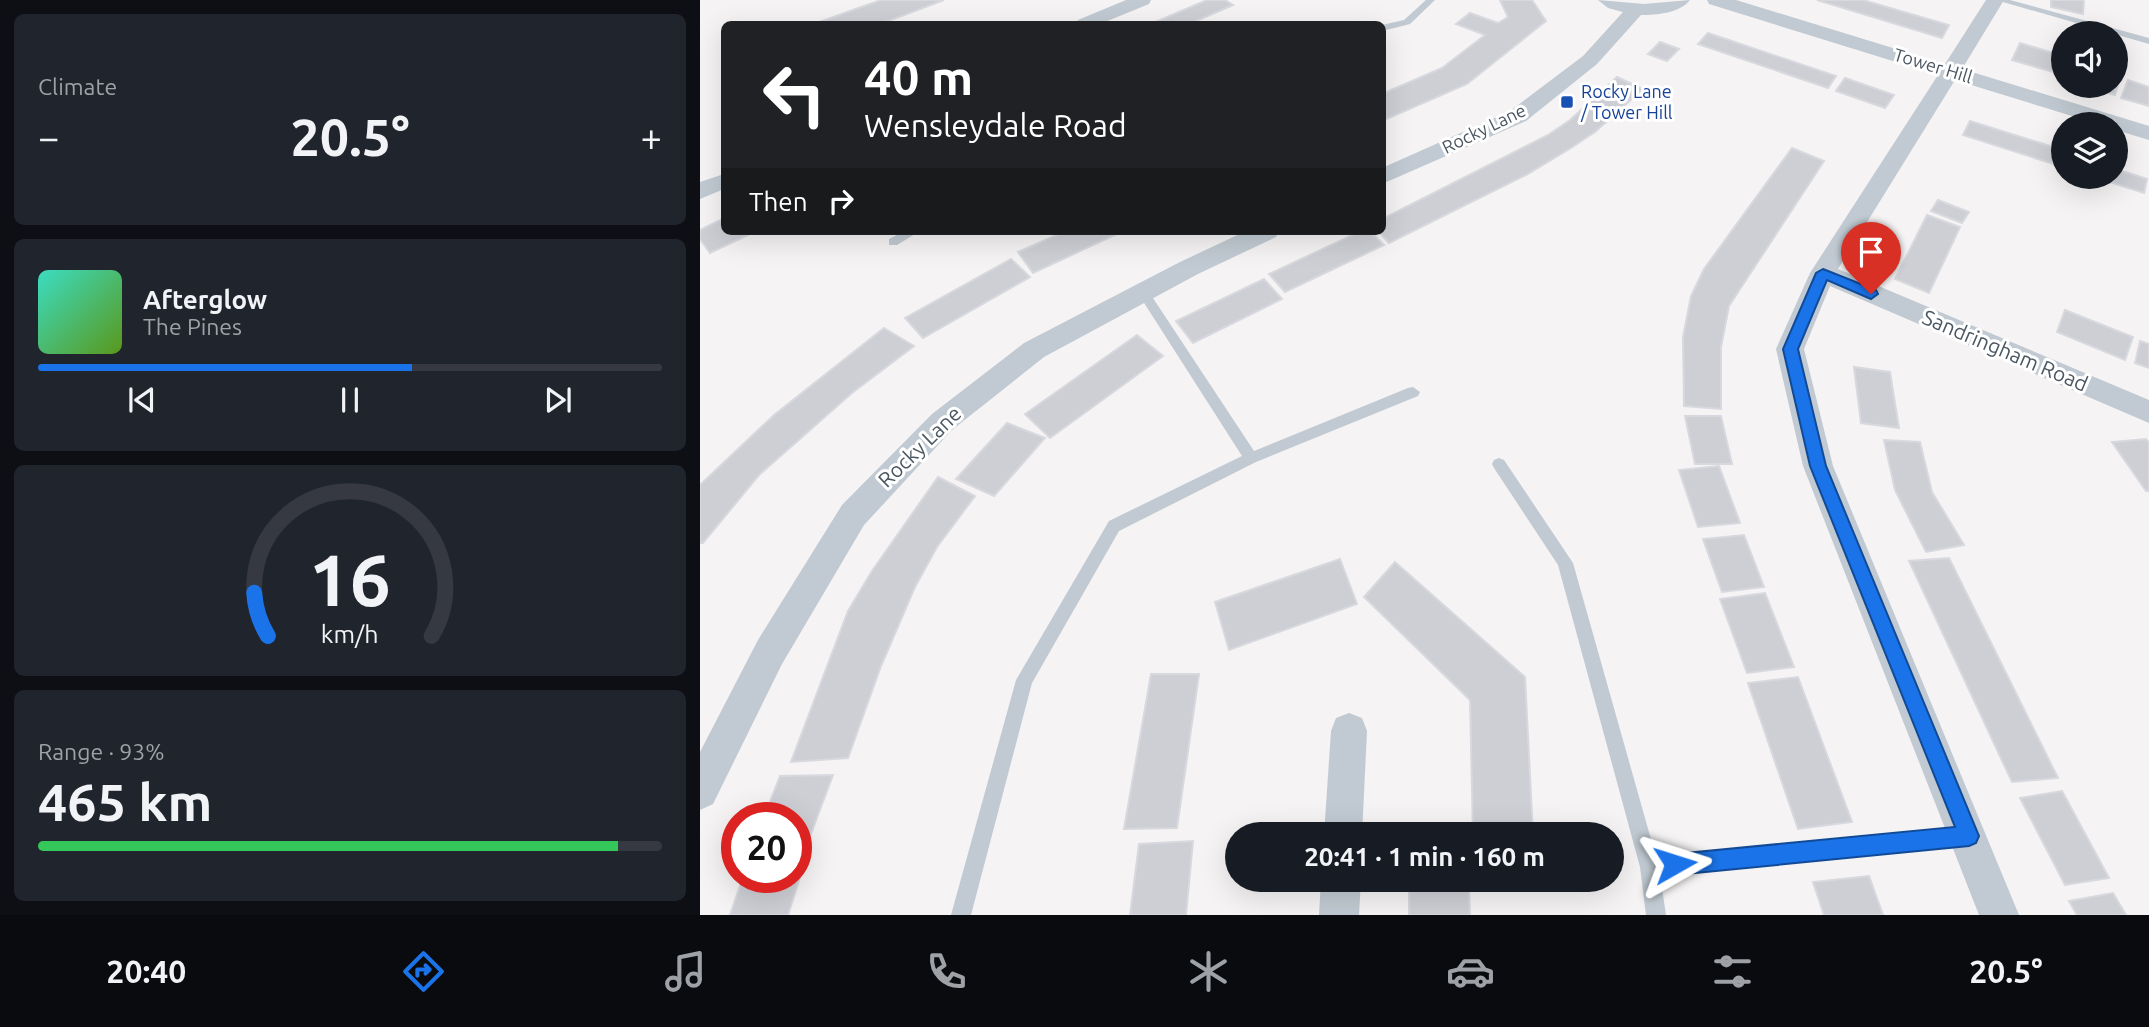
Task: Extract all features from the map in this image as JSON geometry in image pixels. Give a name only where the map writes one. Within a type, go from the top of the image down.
[{"type":"street","points":[[1093,21],[1142,0]]},
{"type":"street","points":[[1606,0],[1636,9],[1660,8],[1681,0]]},
{"type":"street","name":"Tower Hill","points":[[1717,0],[2149,133]]},
{"type":"street","points":[[1998,0],[1949,70],[1823,273],[1790,349],[1818,466],[1999,915]]},
{"type":"street","name":"Rocky Lane","points":[[1386,175],[1518,116],[1591,60],[1636,9]]},
{"type":"street","points":[[700,191],[721,182]]},
{"type":"street","name":"Rocky Lane","points":[[700,791],[770,652],[853,514],[942,422],[1034,350],[1259,235]]},
{"type":"street","name":"Sandringham Road","points":[[1823,273],[2149,412]]},
{"type":"street","points":[[1344,822],[1349,732]]},
{"type":"street","points":[[1339,915],[1340,892]]},
{"type":"lane","points":[[1386,28],[1407,22],[1431,0]]},
{"type":"lane","points":[[1998,0],[2149,41]]},
{"type":"lane","points":[[892,242],[906,235]]},
{"type":"lane","points":[[1143,292],[1251,458]]},
{"type":"lane","points":[[961,915],[1024,680],[1114,526],[1251,458],[1413,392]]},
{"type":"lane","points":[[1499,464],[1564,563],[1649,867],[1656,915]]},
{"type":"lane","points":[[1649,867],[1969,836]]},
{"type":"building","points":[[881,0],[944,0],[888,21],[822,21]]},
{"type":"building","points":[[1207,0],[1225,0],[1233,5],[1196,21],[1158,21]]},
{"type":"building","points":[[1500,0],[1532,0],[1546,21],[1467,84],[1386,119],[1386,92],[1442,68],[1485,35],[1456,24],[1470,13],[1498,23],[1508,17]]},
{"type":"building","points":[[1817,0],[1863,0],[1949,25],[1942,38]]},
{"type":"building","points":[[2051,0],[2084,0],[2083,14],[2051,7]]},
{"type":"building","points":[[1708,33],[1836,76],[1828,88],[1698,44]]},
{"type":"building","points":[[1660,42],[1679,49],[1667,61],[1648,54]]},
{"type":"building","points":[[2020,43],[2051,52],[2051,71],[2012,60]]},
{"type":"building","points":[[1617,77],[1643,89],[1595,132],[1526,175],[1389,243],[1382,235],[1386,235],[1386,217],[1548,135],[1570,120]]},
{"type":"building","points":[[1845,78],[1894,95],[1885,108],[1836,91]]},
{"type":"building","points":[[2128,80],[2149,87],[2149,106],[2121,98],[2128,98]]},
{"type":"building","points":[[1970,121],[2051,146],[2051,163],[1963,135]]},
{"type":"building","points":[[1792,148],[1824,161],[1729,306],[1721,347],[1721,409],[1684,406],[1683,337],[1691,296],[1704,269]]},
{"type":"building","points":[[2128,173],[2147,179],[2144,193],[2128,188]]},
{"type":"building","points":[[1938,200],[1969,212],[1962,223],[1931,211]]},
{"type":"building","points":[[1927,215],[1960,227],[1929,293],[1895,279]]},
{"type":"building","points":[[721,220],[721,235],[748,235],[710,253],[700,239],[700,230]]},
{"type":"building","points":[[1057,235],[1114,235],[1033,273],[1018,252]]},
{"type":"building","points":[[1352,235],[1374,235],[1384,245],[1285,292],[1269,274]]},
{"type":"building","points":[[1011,259],[1030,277],[923,338],[905,318]]},
{"type":"building","points":[[1264,279],[1282,299],[1193,343],[1176,321]]},
{"type":"building","points":[[2065,310],[2133,337],[2125,360],[2057,332]]},
{"type":"building","points":[[884,328],[914,346],[852,393],[759,475],[703,543],[700,543],[700,485],[774,415]]},
{"type":"building","points":[[1137,335],[1163,356],[1050,438],[1025,414]]},
{"type":"building","points":[[2140,341],[2149,344],[2149,368],[2135,363]]},
{"type":"building","points":[[1854,367],[1890,372],[1899,428],[1861,423]]},
{"type":"building","points":[[1685,416],[1721,416],[1732,464],[1695,464]]},
{"type":"building","points":[[1007,423],[1045,438],[994,496],[956,479]]},
{"type":"building","points":[[2146,439],[2149,443],[2149,491],[2146,491],[2112,442]]},
{"type":"building","points":[[1884,440],[1920,442],[1932,492],[1964,545],[1926,552],[1895,490]]},
{"type":"building","points":[[1719,466],[1740,523],[1698,527],[1679,470]]},
{"type":"building","points":[[938,477],[975,496],[937,547],[915,587],[881,666],[848,758],[791,762],[848,611],[872,571]]},
{"type":"building","points":[[1744,535],[1764,587],[1722,592],[1703,539]]},
{"type":"building","points":[[1949,558],[2058,778],[2012,782],[1909,561]]},
{"type":"building","points":[[1340,559],[1357,604],[1229,650],[1215,602]]},
{"type":"building","points":[[1395,562],[1525,677],[1532,822],[1473,822],[1470,700],[1364,597]]},
{"type":"building","points":[[1765,593],[1794,667],[1747,673],[1720,599]]},
{"type":"building","points":[[1151,674],[1199,674],[1177,828],[1124,829]]},
{"type":"building","points":[[1798,677],[1852,822],[1798,829],[1748,683]]},
{"type":"building","points":[[833,775],[812,831],[812,802],[770,802],[780,776]]},
{"type":"building","points":[[2062,791],[2109,878],[2065,885],[2020,798]]},
{"type":"building","points":[[1193,841],[1186,915],[1130,915],[1139,844]]},
{"type":"building","points":[[1869,876],[1883,915],[1824,915],[1813,882]]},
{"type":"building","points":[[1409,892],[1469,892],[1470,915],[1409,915]]},
{"type":"building","points":[[738,893],[795,893],[788,915],[730,915]]},
{"type":"building","points":[[2113,893],[2126,915],[2077,915],[2069,901]]},
{"type":"place","name":"Rocky Lane / Tower Hill","points":[[1567,102]]},
{"type":"route","points":[[1675,864],[1969,836],[1818,466],[1790,349],[1823,273],[1871,294]]}]
